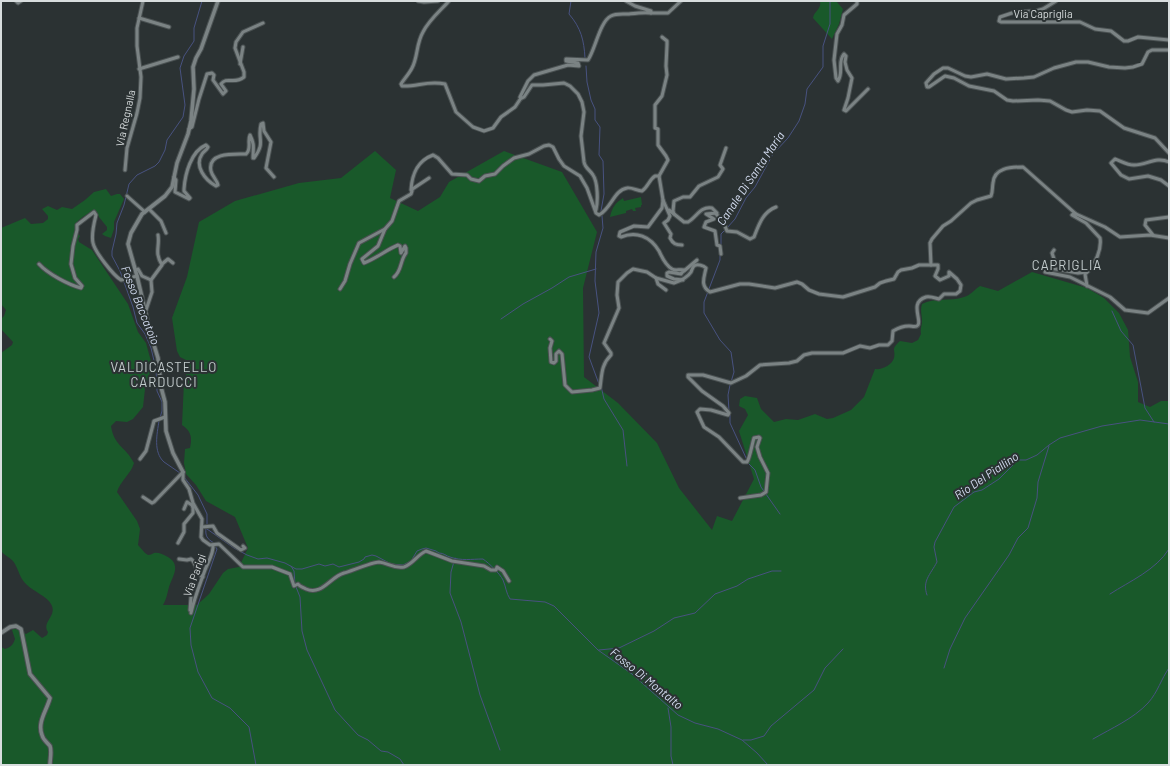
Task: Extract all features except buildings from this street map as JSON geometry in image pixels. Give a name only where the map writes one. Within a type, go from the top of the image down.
[{"type":"street","points":[[16,1],[18,3],[20,1]]},
{"type":"street","name":"Via Regnalla","points":[[125,170],[127,148],[140,98],[141,77],[137,28],[143,1]]},
{"type":"street","points":[[178,543],[184,532],[184,524],[193,513],[193,508],[188,489],[183,480],[183,472],[168,440],[163,417],[165,402],[161,387],[158,358],[138,276],[129,250],[128,241],[134,226],[145,212],[168,193],[172,187],[177,163],[191,121],[194,89],[193,67],[218,1]]},
{"type":"street","points":[[418,1],[438,1]]},
{"type":"street","points":[[448,1],[449,2],[430,21],[422,33],[413,65],[401,84],[402,86],[432,82],[445,84],[456,112],[476,128],[484,132],[493,128],[501,117],[515,107],[532,85],[543,86],[564,83],[570,86],[578,94],[582,102],[584,112],[581,136],[584,162],[585,166],[593,175],[596,185],[596,211]]},
{"type":"street","points":[[626,1],[634,6],[651,11],[651,13]]},
{"type":"street","points":[[521,98],[528,81],[534,74],[568,65],[579,66],[576,62],[566,62],[566,59],[588,60],[605,21],[610,16],[615,14],[645,12],[668,13],[681,1]]},
{"type":"street","points":[[857,1],[857,4],[844,15],[842,25],[836,36],[834,60],[836,78],[838,81],[841,76],[840,62],[844,54],[846,56],[845,62],[847,70],[852,78],[844,110],[846,112],[868,89]]},
{"type":"street","name":"Via Capriglia","points":[[1056,1],[1036,11],[1012,12],[1000,17],[999,21],[1080,22],[1095,29],[1111,31],[1124,41],[1138,37],[1169,40]]},
{"type":"street","points":[[139,18],[169,27]]},
{"type":"street","points":[[189,129],[192,127],[199,99],[208,74],[212,73],[214,75],[213,80],[223,94],[226,91],[221,84],[223,81],[234,81],[244,77],[244,72],[235,48],[236,42],[243,32],[263,23]]},
{"type":"street","points":[[662,37],[667,41],[667,75],[662,96],[655,105],[655,128],[658,129],[658,145],[668,160],[659,176],[664,200],[669,210],[670,218],[664,223],[671,234],[670,238],[675,244],[682,245]]},
{"type":"street","points":[[240,64],[243,47]]},
{"type":"street","points":[[1169,50],[1152,50],[1148,52],[1142,64],[1134,67],[1125,68],[1088,62],[1076,62],[1054,68],[1034,77],[1024,78],[1006,79],[987,74],[965,76],[948,68],[943,68],[934,74],[926,84],[927,87],[929,87],[945,76],[954,78],[969,86],[994,91],[1008,100],[1050,101],[1072,112],[1087,110],[1100,111],[1124,128],[1155,138],[1169,153]]},
{"type":"street","points":[[140,69],[178,57]]},
{"type":"street","points":[[174,177],[176,180],[175,192],[189,199],[190,198],[184,192],[184,189],[190,162],[202,147],[206,145],[208,149],[202,154],[199,161],[200,169],[210,183],[216,186],[218,185],[211,173],[210,168],[212,162],[220,155],[246,154],[249,149],[248,137],[250,135],[254,149],[252,156],[254,158],[262,144],[260,131],[261,124],[263,123],[264,131],[271,142],[271,146],[267,154],[266,168],[274,177]]},
{"type":"street","points":[[412,191],[412,183],[417,167],[424,160],[433,156],[438,158],[452,174],[467,175],[471,179],[479,181],[485,176],[495,174],[514,158],[529,154],[549,145],[554,147],[564,166],[580,176],[587,188],[596,213],[599,215],[603,213],[621,190],[629,187],[642,191],[647,187],[652,178],[659,176]]},
{"type":"street","points":[[674,214],[674,201],[683,197],[690,197],[699,186],[720,175],[722,169],[720,165],[726,148]]},
{"type":"street","points":[[1169,162],[1155,160],[1132,165],[1115,159],[1111,162],[1121,174],[1129,179],[1148,176],[1160,180],[1169,186]]},
{"type":"street","points":[[931,265],[930,243],[936,233],[972,203],[991,196],[993,191],[993,178],[996,173],[1005,168],[1023,166],[1076,214],[1105,227],[1122,237],[1138,235],[1169,238]]},
{"type":"street","points":[[394,277],[398,272],[403,257],[406,253],[405,246],[401,253],[400,246],[398,245],[367,262],[364,263],[362,259],[378,246],[385,229],[392,221],[399,201],[411,194],[412,191],[429,178]]},
{"type":"street","points":[[127,196],[145,212]]},
{"type":"street","points":[[664,200],[662,208],[648,227],[634,226],[620,232],[619,236],[639,235],[656,247],[672,269],[682,269],[684,272]]},
{"type":"street","points":[[669,210],[684,222],[688,222],[701,210],[705,208],[712,208],[723,221],[727,231],[737,232],[750,239],[754,237],[765,214],[776,207]]},
{"type":"street","points":[[149,209],[160,221],[166,233]]},
{"type":"street","points":[[39,264],[44,270],[81,288],[82,286],[75,278],[71,268],[73,246],[77,225],[94,212],[96,215],[93,242],[108,267],[119,279],[123,280],[138,276]]},
{"type":"street","points":[[716,214],[706,214],[714,219],[706,222],[704,227],[715,231],[717,245],[720,248],[721,254]]},
{"type":"street","points":[[1076,214],[1073,214],[1073,217],[1086,223],[1099,236],[1101,242],[1101,248],[1092,267],[1086,272],[1078,273],[1045,267],[1045,272],[1070,277],[1110,297],[1125,310],[1143,314],[1154,310],[1169,298]]},
{"type":"street","points":[[1153,236],[1145,225],[1146,220],[1169,217]]},
{"type":"street","points":[[340,289],[346,281],[350,264],[359,242],[385,229]]},
{"type":"street","points":[[158,235],[157,252],[159,260],[162,264]]},
{"type":"street","points":[[1050,268],[1055,262],[1052,253],[1054,250]]},
{"type":"street","points":[[146,310],[152,292],[151,280],[162,264],[168,259],[173,263]]},
{"type":"street","points":[[683,280],[670,278],[666,274],[669,272],[681,274],[697,260]]},
{"type":"street","points":[[550,339],[552,341],[550,348],[551,362],[554,364],[556,361],[556,354],[559,351],[562,354],[565,385],[572,392],[598,389],[600,388],[601,374],[604,363],[612,355],[604,343],[619,308],[617,295],[618,282],[627,272],[633,269],[647,272],[656,278],[671,283],[683,280],[691,273],[694,266],[700,265],[706,268],[703,284],[704,288],[710,292],[740,284],[775,288],[797,282],[809,290],[820,294],[843,297],[875,287],[880,283],[894,279],[901,270],[919,265],[938,265],[935,276],[940,280],[949,276],[950,272],[952,273],[961,285],[960,290],[956,294],[944,294],[939,298],[929,297],[923,299],[917,306],[916,310],[919,323],[918,325],[916,327],[907,326],[893,331],[892,341],[888,345],[879,345],[870,348],[860,346],[843,354],[812,353],[804,355],[789,363],[757,366],[746,376],[731,383],[703,375],[688,375],[688,377],[702,391],[723,406],[729,413],[728,416],[725,416],[715,411],[700,409],[697,412],[704,427],[719,438],[743,462],[747,462],[750,459],[750,449],[754,438],[759,436],[760,438],[757,447],[768,473],[766,492],[761,495],[740,498]]},
{"type":"street","points":[[136,270],[138,269],[142,276],[151,280]]},
{"type":"street","points":[[1086,272],[1087,286]]},
{"type":"street","points":[[656,278],[658,284],[666,290]]},
{"type":"street","points":[[140,459],[146,451],[152,424],[157,419],[163,417]]},
{"type":"street","points":[[143,497],[152,503],[154,502],[183,472]]},
{"type":"street","points":[[184,509],[187,502],[192,504],[202,520],[201,537],[203,540],[214,545],[219,544],[226,549],[243,568],[272,567],[291,575],[293,585],[298,584],[313,591],[325,586],[342,573],[379,562],[395,567],[403,567],[415,560],[419,554],[426,551],[452,561],[484,566],[495,570],[497,567],[500,568],[508,581]]},
{"type":"street","points":[[202,527],[212,526],[217,533],[241,550],[245,548],[243,546]]},
{"type":"street","name":"Via Parigi","points":[[190,592],[191,612],[214,545]]},
{"type":"street","points":[[179,559],[193,560],[198,573],[203,577]]},
{"type":"street","points":[[1,634],[12,626],[16,626],[21,629],[30,674],[50,698],[42,717],[41,731],[42,735],[50,746],[50,765]]},
{"type":"green space","points":[[820,1],[836,1],[843,9],[839,24],[832,39],[813,18],[820,6]]},
{"type":"green space","points":[[375,151],[396,170],[390,198],[418,211],[440,197],[449,182],[504,151],[562,172],[597,232],[583,288],[584,377],[618,403],[657,443],[679,488],[712,530],[717,516],[732,521],[754,479],[739,431],[748,415],[745,409],[739,406],[740,399],[745,396],[757,398],[761,409],[774,422],[786,419],[798,420],[815,414],[827,419],[833,418],[851,410],[864,397],[875,369],[884,368],[893,361],[894,348],[900,341],[912,343],[918,340],[921,334],[922,304],[937,300],[966,296],[980,286],[998,291],[1032,272],[1087,288],[1104,298],[1119,313],[1128,330],[1130,357],[1138,382],[1138,402],[1150,407],[1161,401],[1169,401],[1169,765],[1,765],[1,647],[5,649],[13,644],[15,639],[12,630],[15,628],[26,634],[33,630],[42,638],[47,635],[48,632],[46,625],[53,608],[47,599],[24,582],[13,561],[1,551],[1,353],[12,345],[13,342],[1,329],[1,319],[6,310],[1,304],[1,228],[25,218],[31,224],[43,223],[48,219],[48,216],[42,209],[48,206],[57,210],[62,207],[72,209],[94,192],[106,189],[111,196],[120,194],[124,199],[114,222],[114,229],[111,238],[102,234],[107,230],[107,227],[94,210],[79,220],[75,225],[76,231],[80,236],[78,239],[79,242],[92,250],[128,304],[138,332],[146,343],[152,365],[145,389],[143,407],[133,419],[127,422],[116,421],[111,426],[117,442],[134,463],[133,467],[120,484],[117,492],[137,521],[140,529],[138,545],[148,555],[160,553],[171,559],[174,563],[174,574],[163,605],[197,605],[209,594],[223,573],[228,569],[239,567],[248,548],[235,517],[206,501],[196,485],[186,474],[184,463],[185,449],[190,448],[191,441],[189,433],[182,425],[184,382],[190,362],[180,357],[177,351],[172,318],[187,277],[199,222],[235,201],[299,183],[341,178]]},
{"type":"green space","points":[[641,197],[642,205],[641,207],[635,208],[636,211],[633,211],[632,209],[626,211],[626,213],[610,217],[614,206],[623,198],[624,201]]},
{"type":"waterway","name":"Fosso Baccatoio","points":[[160,418],[162,402],[157,391],[156,369],[151,348],[145,334],[137,323],[120,271],[112,256],[112,251],[117,223],[124,205],[129,184],[137,175],[155,166],[159,162],[165,150],[167,140],[183,117],[185,105],[180,68],[184,56],[194,41],[194,28],[202,1]]},
{"type":"waterway","points":[[571,1],[569,14],[581,34],[585,58]]},
{"type":"waterway","name":"Canale Di Santa Maria","points":[[727,228],[735,219],[746,198],[755,187],[773,154],[788,138],[799,121],[805,104],[807,89],[823,67],[823,46],[830,24],[830,1]]},
{"type":"waterway","points":[[586,66],[587,82],[591,100],[595,109],[595,120],[600,127],[599,155],[603,161],[604,194],[601,211]]},
{"type":"waterway","points":[[599,384],[589,357],[599,313],[595,281],[596,252],[603,228],[602,216]]},
{"type":"waterway","name":"Canale Di Santa Maria","points":[[721,246],[721,234],[725,230]]},
{"type":"waterway","name":"Canale Di Santa Maria","points":[[720,255],[720,260],[704,302],[704,313],[720,340],[731,352],[734,372],[731,382]]},
{"type":"waterway","points":[[501,319],[523,304],[569,277],[596,269]]},
{"type":"waterway","points":[[1112,311],[1121,331],[1133,345],[1145,408],[1154,422]]},
{"type":"waterway","name":"Canale Di Santa Maria","points":[[729,411],[728,395],[730,385]]},
{"type":"waterway","points":[[601,386],[604,399],[623,430],[627,466]]},
{"type":"waterway","name":"Canale Di Santa Maria","points":[[730,414],[730,423],[747,460]]},
{"type":"waterway","name":"Rio Del Piallino","points":[[927,595],[925,586],[926,582],[929,574],[937,562],[934,547],[935,542],[954,507],[974,492],[982,490],[999,479],[1018,460],[1026,460],[1037,455],[1060,438],[1102,426],[1140,420],[1169,424]]},
{"type":"waterway","name":"Fosso Baccatoio","points":[[159,421],[157,431],[158,453],[164,462],[180,473]]},
{"type":"waterway","points":[[944,668],[950,649],[965,618],[1009,555],[1018,538],[1028,528],[1037,498],[1038,482],[1049,446]]},
{"type":"waterway","name":"Canale Di Santa Maria","points":[[748,463],[755,470],[761,487],[780,514]]},
{"type":"waterway","name":"Fosso Baccatoio","points":[[184,477],[198,495],[207,514],[207,525]]},
{"type":"waterway","points":[[206,528],[207,537],[214,543]]},
{"type":"waterway","name":"Fosso Di Montalto","points":[[207,529],[234,548],[247,555],[258,559],[267,558],[285,563],[296,569],[302,569],[319,564],[325,566],[333,564],[339,567],[359,562],[365,557],[372,555],[391,564],[403,565],[411,561],[417,551],[426,548],[454,558],[483,559],[502,578],[510,599],[545,602],[554,606],[598,650],[632,674],[678,715],[695,723],[718,729],[742,740],[768,765]]},
{"type":"waterway","points":[[215,546],[217,549],[190,628],[191,645],[198,672],[212,698],[230,708],[249,727],[256,765]]},
{"type":"waterway","points":[[1110,594],[1150,569],[1169,549]]},
{"type":"waterway","points":[[455,558],[451,572],[450,593],[461,622],[480,695],[500,750]]},
{"type":"waterway","points":[[291,566],[294,571],[295,584]]},
{"type":"waterway","name":"Fosso Di Montalto","points":[[599,650],[619,648],[654,631],[674,618],[695,613],[715,594],[737,586],[748,579],[772,571],[781,571]]},
{"type":"waterway","points":[[296,587],[300,597],[302,631],[307,650],[335,710],[358,735],[368,740],[381,751],[388,752],[400,759],[404,765]]},
{"type":"waterway","points":[[743,740],[751,740],[764,736],[771,726],[814,690],[825,668],[843,649]]},
{"type":"waterway","points":[[1093,739],[1122,723],[1142,709],[1154,694],[1169,668]]},
{"type":"waterway","name":"Fosso Di Montalto","points":[[668,708],[671,727],[671,756],[673,765]]},
{"type":"district","name":"CAPRIGLIA","points":[[1067,265]]},
{"type":"district","name":"VALDICASTELLO CARDUCCI","points":[[164,374]]}]
